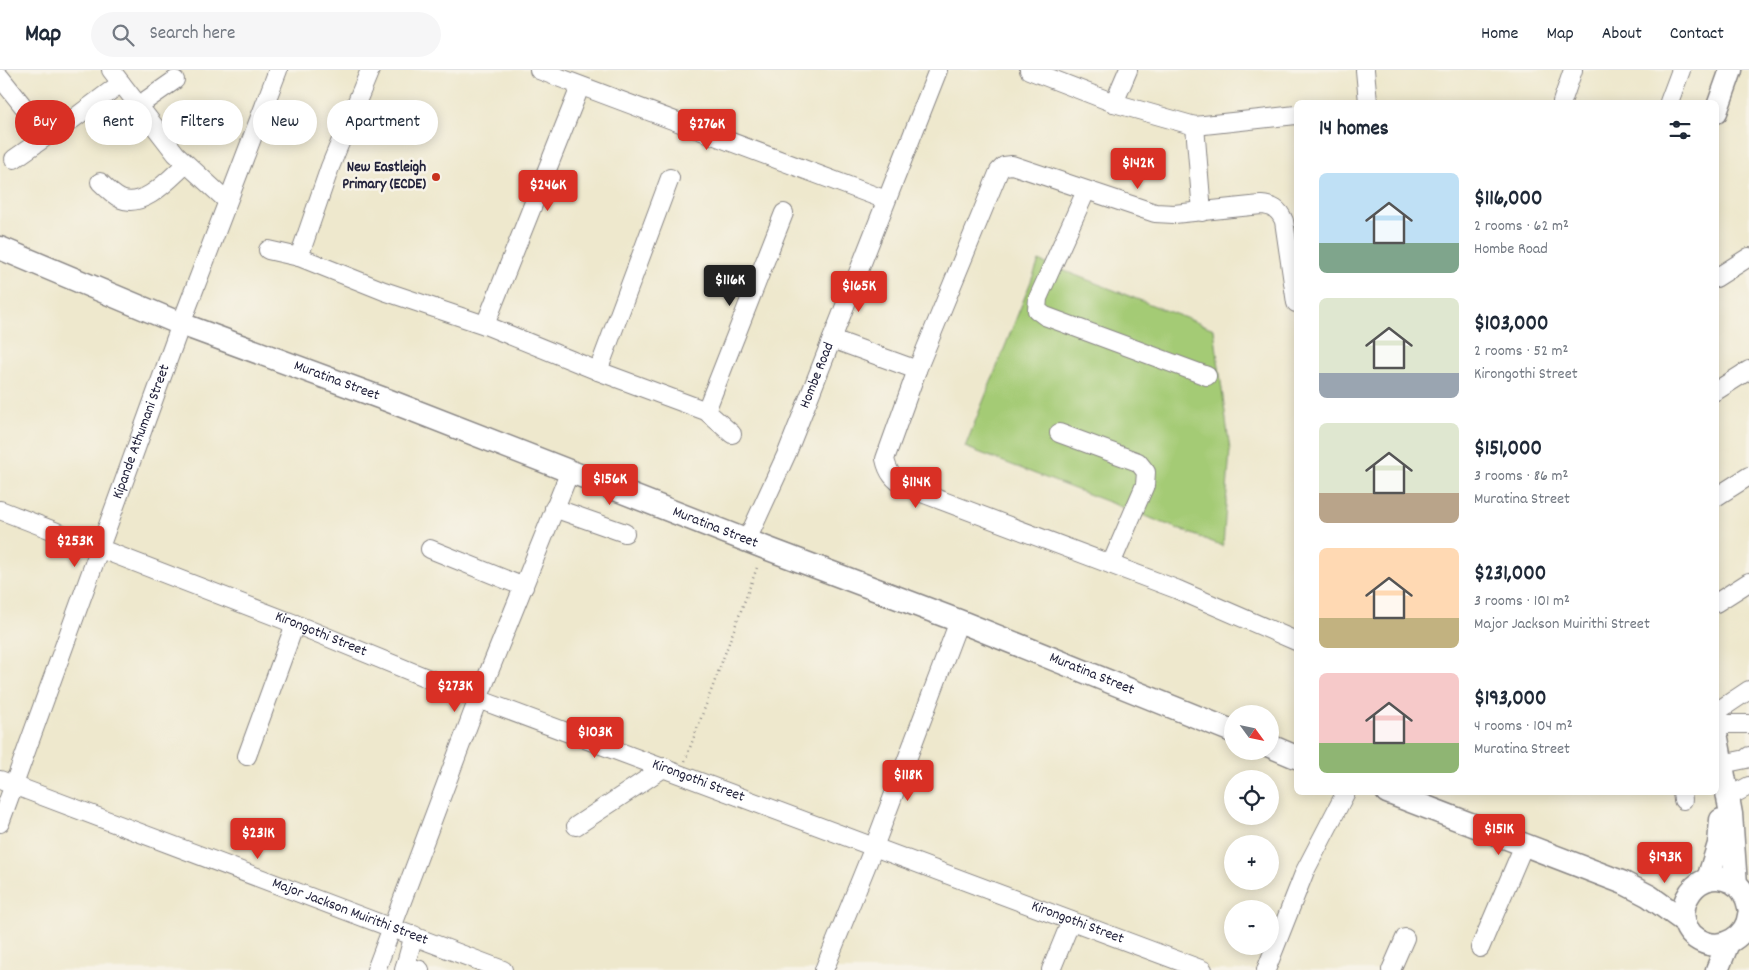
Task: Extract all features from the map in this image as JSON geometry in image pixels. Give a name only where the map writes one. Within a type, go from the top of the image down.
[{"type":"main road","points":[[1719,104],[1731,70]]},
{"type":"main road","name":"Muratina Street","points":[[0,248],[180,324],[387,400],[757,544],[959,620],[1224,728]]},
{"type":"main road","points":[[1719,748],[1722,764],[1728,798],[1746,909],[1738,937],[1728,943],[1712,945],[1704,942],[1688,930],[1684,921],[1685,900],[1699,885],[1719,844],[1722,764]]},
{"type":"main road","points":[[1279,750],[1294,756]]},
{"type":"main road","points":[[1395,795],[1624,883],[1649,896],[1684,921]]},
{"type":"main road","points":[[1624,883],[1661,890],[1699,885],[1718,878],[1746,909]]},
{"type":"main road","points":[[1704,942],[1704,970]]},
{"type":"main road","points":[[1717,970],[1728,943]]},
{"type":"street","name":"Kipande Athumani Street","points":[[0,823],[8,783],[99,547],[226,200],[278,70]]},
{"type":"street","points":[[299,257],[330,167],[370,70]]},
{"type":"street","points":[[539,70],[576,80],[886,200]]},
{"type":"street","name":"Hombe Road","points":[[757,544],[767,500],[938,70]]},
{"type":"street","points":[[1029,70],[1114,103],[1195,126],[1294,115]]},
{"type":"street","points":[[1114,103],[1128,70]]},
{"type":"street","points":[[1365,70],[1368,100]]},
{"type":"street","points":[[1563,100],[1573,70]]},
{"type":"street","points":[[1670,100],[1681,70]]},
{"type":"street","points":[[75,112],[116,76],[134,100]]},
{"type":"street","points":[[0,77],[18,100]]},
{"type":"street","points":[[147,100],[175,80]]},
{"type":"street","points":[[485,325],[576,80]]},
{"type":"street","points":[[152,123],[186,164],[226,200]]},
{"type":"street","points":[[1195,126],[1202,212]]},
{"type":"street","points":[[14,159],[34,145]]},
{"type":"street","points":[[100,182],[122,199],[134,201],[149,195],[186,164]]},
{"type":"street","points":[[1294,288],[1287,235],[1280,212],[1274,207],[1261,205],[1202,212],[1155,212],[1086,191],[1012,165],[1004,166],[1000,171],[917,370],[885,459],[887,469],[892,477],[914,490],[1176,589],[1294,640]]},
{"type":"street","points":[[598,371],[670,178]]},
{"type":"street","points":[[1086,191],[1038,298],[1037,310],[1045,316],[1207,376]]},
{"type":"street","points":[[706,411],[784,213]]},
{"type":"street","points":[[268,250],[299,257],[384,291],[485,325],[598,371],[706,411],[732,434]]},
{"type":"street","points":[[1719,276],[1749,257]]},
{"type":"street","points":[[832,339],[917,370]]},
{"type":"street","points":[[1719,389],[1749,370]]},
{"type":"street","points":[[1059,433],[1138,462],[1146,472],[1145,485],[1111,564]]},
{"type":"street","points":[[376,970],[478,698],[570,471]]},
{"type":"street","points":[[1719,495],[1749,476]]},
{"type":"street","points":[[554,508],[624,533]]},
{"type":"street","name":"Kirongothi Street","points":[[0,510],[295,624],[478,698],[1203,970]]},
{"type":"street","points":[[430,549],[524,587]]},
{"type":"street","points":[[1719,601],[1749,582]]},
{"type":"street","points":[[824,970],[874,847],[959,620]]},
{"type":"street","points":[[247,756],[295,624]]},
{"type":"street","points":[[1719,710],[1743,695],[1749,717]]},
{"type":"street","points":[[1719,724],[1749,724]]},
{"type":"street","points":[[1722,764],[1746,759],[1749,756]]},
{"type":"street","points":[[576,826],[673,770]]},
{"type":"street","name":"Major Jackson Muirithi Street","points":[[8,783],[503,970]]},
{"type":"street","points":[[1728,798],[1749,786]]},
{"type":"street","points":[[1266,970],[1305,871],[1344,795]]},
{"type":"street","points":[[1480,948],[1524,845]]},
{"type":"street","points":[[1051,970],[1071,921]]},
{"type":"street","points":[[410,969],[414,935]]},
{"type":"street","points":[[1391,970],[1405,938]]},
{"type":"path","points":[[673,770],[762,552],[757,544]]},
{"type":"green space","points":[[1039,261],[1214,329],[1230,450],[1223,546],[965,447]]},
{"type":"place","name":"New Eastleigh Primary (ECDE)","points":[[436,177]]}]
